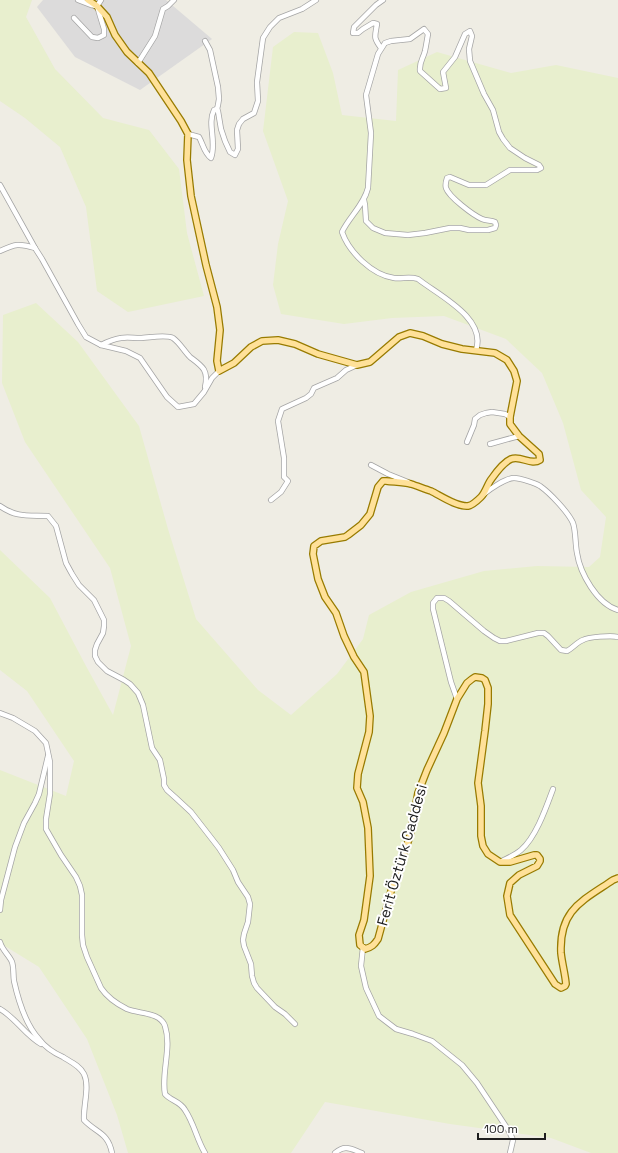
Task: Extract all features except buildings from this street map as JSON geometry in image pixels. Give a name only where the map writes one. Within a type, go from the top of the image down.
[{"type":"main road","points":[[88,0],[97,6],[107,17],[115,35],[127,52],[149,73],[188,134],[187,160],[191,196],[217,307],[220,330],[217,361],[219,371],[234,364],[251,347],[262,341],[278,340],[295,344],[318,354],[358,365],[370,362],[399,337],[410,333],[423,336],[442,344],[495,353],[507,360],[514,370],[517,381],[510,424],[519,436],[539,454],[540,460],[534,462],[521,458],[512,459],[503,465],[490,481],[482,496]]},
{"type":"main road","name":"Ferit Öztürk Caddesi","points":[[482,496],[473,504],[468,506],[462,505],[411,484],[383,481],[378,487],[370,514],[360,525],[344,537],[320,541],[314,546],[313,554],[318,578],[325,597],[336,613],[344,636],[354,657],[364,672],[370,716],[369,732],[358,774],[357,788],[368,828],[370,876],[368,900],[359,935],[360,945],[365,949],[370,948],[374,946],[378,939],[393,884],[410,836],[418,793],[457,699],[467,683],[472,679],[479,677],[485,680],[488,688],[488,704],[478,783],[481,806],[481,836],[483,846],[488,854],[500,862]]},
{"type":"main road","points":[[500,862],[510,862],[534,855],[540,859],[537,866],[518,875],[510,883],[507,896],[510,915],[555,984],[561,988],[566,984],[561,953],[563,927],[568,916],[578,903],[618,878]]},
{"type":"street","points":[[78,0],[91,6],[97,6]]},
{"type":"street","points":[[97,6],[101,0]]},
{"type":"street","points":[[138,63],[155,36],[163,9],[174,0]]},
{"type":"street","points":[[205,41],[210,50],[218,87],[217,109],[221,129],[230,152],[235,155],[238,149],[239,124],[254,113],[258,101],[257,82],[263,38],[266,32],[278,18],[302,9],[316,0]]},
{"type":"street","points":[[381,48],[376,42],[374,36],[377,24],[373,23],[358,33],[353,33],[354,27],[376,4],[383,0]]},
{"type":"street","points":[[74,18],[92,37],[98,38],[104,35],[104,29],[97,6]]},
{"type":"street","points":[[364,200],[366,221],[373,228],[385,233],[425,233],[450,228],[488,230],[495,228],[495,222],[483,220],[462,207],[447,190],[447,178],[450,177],[469,185],[486,185],[510,170],[537,170],[541,168],[539,165],[510,148],[499,132],[493,110],[484,94],[470,61],[469,49],[472,36],[470,31],[465,34],[455,57],[444,72],[446,88],[440,89],[420,71],[421,59],[424,54],[428,34],[424,30],[410,39],[385,43],[381,48],[366,95],[371,133],[367,194],[342,232],[351,249],[364,264],[393,278],[412,277],[418,279],[445,297],[473,324],[478,344],[476,350]]},
{"type":"street","points":[[188,134],[199,137],[206,154],[211,158],[213,146],[211,115],[214,110],[217,109]]},
{"type":"street","points":[[0,185],[86,337],[100,345],[126,352],[140,358],[167,397],[178,407],[194,404],[204,392],[212,378],[219,371]]},
{"type":"street","points":[[0,251],[13,245],[25,245],[35,248]]},
{"type":"street","points":[[100,345],[121,338],[172,337],[189,356],[200,364],[206,374],[204,392]]},
{"type":"street","points":[[271,500],[282,492],[288,481],[284,476],[283,452],[278,421],[282,409],[306,398],[311,394],[314,388],[337,378],[346,370],[358,365]]},
{"type":"street","points":[[467,442],[475,419],[480,415],[492,412],[505,414],[510,417]]},
{"type":"street","points":[[490,444],[519,436]]},
{"type":"street","points":[[371,465],[411,484]]},
{"type":"street","points":[[482,496],[503,482],[514,478],[540,486],[567,512],[570,517],[575,529],[578,559],[584,577],[590,587],[608,605],[618,610]]},
{"type":"street","points":[[0,506],[18,515],[48,516],[56,526],[69,568],[79,585],[94,600],[104,620],[103,633],[97,644],[95,656],[98,662],[107,671],[130,684],[138,694],[143,705],[152,748],[160,760],[164,785],[167,790],[191,812],[219,848],[248,897],[250,904],[248,922],[244,934],[244,946],[251,964],[254,982],[261,993],[295,1024]]},
{"type":"street","points":[[457,699],[451,682],[433,609],[433,603],[438,598],[444,598],[450,601],[484,631],[500,640],[506,641],[538,633],[544,633],[561,650],[568,651],[582,640],[588,638],[608,636],[618,637]]},
{"type":"street","points":[[0,713],[13,718],[38,733],[46,743],[50,762],[50,794],[46,829],[80,886],[82,895],[82,938],[84,951],[101,988],[112,1000],[126,1008],[155,1016],[163,1021],[166,1028],[167,1047],[165,1094],[170,1099],[179,1102],[186,1110],[205,1153]]},
{"type":"street","points":[[0,910],[1,900],[15,847],[24,823],[39,794],[48,755]]},
{"type":"street","points":[[500,862],[516,854],[526,846],[539,824],[553,789]]},
{"type":"street","points":[[0,942],[2,948],[12,961],[14,980],[26,1017],[35,1034],[46,1047]]},
{"type":"street","points":[[362,947],[360,966],[366,988],[378,1016],[396,1029],[432,1041],[462,1065],[477,1083],[509,1131],[513,1140],[510,1153]]},
{"type":"street","points":[[0,1009],[15,1020],[36,1041],[82,1070],[85,1081],[84,1120],[93,1128],[104,1134],[108,1139],[112,1153]]},
{"type":"street","points":[[334,1153],[340,1148],[349,1148],[362,1153]]},
{"type":"shaded area","points":[[43,0],[166,0],[212,39],[140,90],[75,57],[37,7]]},
{"type":"green space","points":[[0,0],[32,0],[26,17],[55,69],[103,118],[149,130],[179,169],[187,233],[204,296],[128,312],[97,291],[86,207],[60,147],[25,118],[0,101]]},
{"type":"green space","points":[[294,32],[318,33],[333,73],[342,115],[396,121],[398,70],[437,52],[511,73],[556,65],[618,78],[618,1153],[591,1153],[551,1138],[450,1124],[325,1102],[291,1153],[128,1153],[117,1115],[87,1039],[39,967],[0,943],[0,770],[66,796],[74,761],[27,691],[0,670],[0,550],[50,598],[113,715],[131,646],[110,568],[25,442],[2,383],[3,315],[36,303],[78,342],[139,426],[168,529],[196,619],[258,690],[291,715],[337,674],[363,639],[369,615],[411,592],[484,571],[537,566],[589,567],[600,557],[606,517],[581,490],[563,423],[542,373],[506,339],[444,316],[392,318],[344,324],[281,314],[273,285],[278,244],[288,201],[263,131],[273,47]]}]
